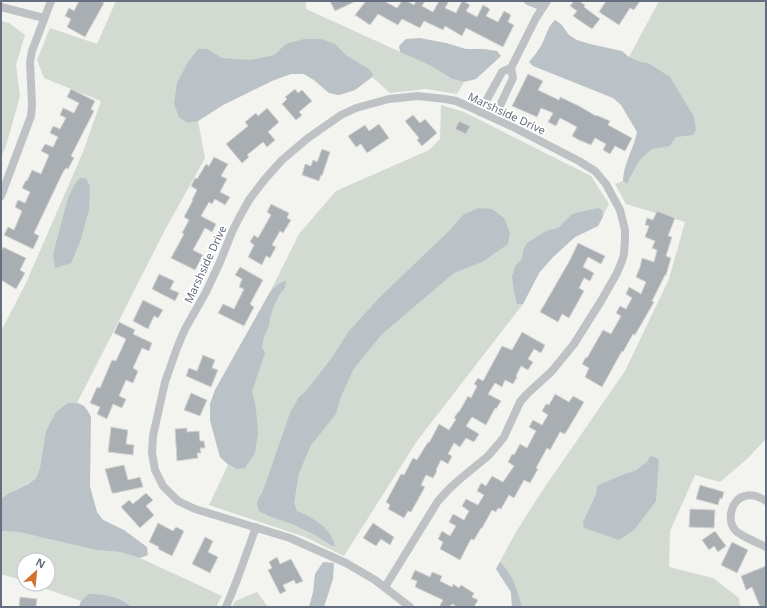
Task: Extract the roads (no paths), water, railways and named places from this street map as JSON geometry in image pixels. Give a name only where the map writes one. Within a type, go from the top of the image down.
[{"type":"street","points":[[1,196],[31,116],[32,105],[30,62],[32,51],[51,1]]},
{"type":"street","points":[[528,1],[538,5],[545,4]]},
{"type":"street","points":[[494,118],[513,78],[511,68],[536,18],[545,4]]},
{"type":"street","points":[[1,6],[44,18]]},
{"type":"street","points":[[480,112],[502,72],[511,68]]},
{"type":"street","name":"Marshside Drive","points":[[385,587],[438,501],[449,489],[488,456],[495,448],[504,437],[520,402],[526,394],[552,371],[574,344],[617,273],[624,254],[625,230],[620,210],[606,184],[595,171],[579,161],[494,118],[456,101],[433,97],[418,96],[389,99],[364,106],[341,115],[308,138],[282,160],[265,179],[249,200],[239,218],[206,292],[177,348],[165,382],[153,436],[152,453],[155,470],[163,486],[178,501],[195,509],[290,538],[346,563],[385,587],[410,607]]},
{"type":"street","points":[[766,501],[759,497],[745,496],[736,501],[731,512],[731,524],[736,532],[766,547]]},
{"type":"street","points":[[226,607],[256,528]]}]
